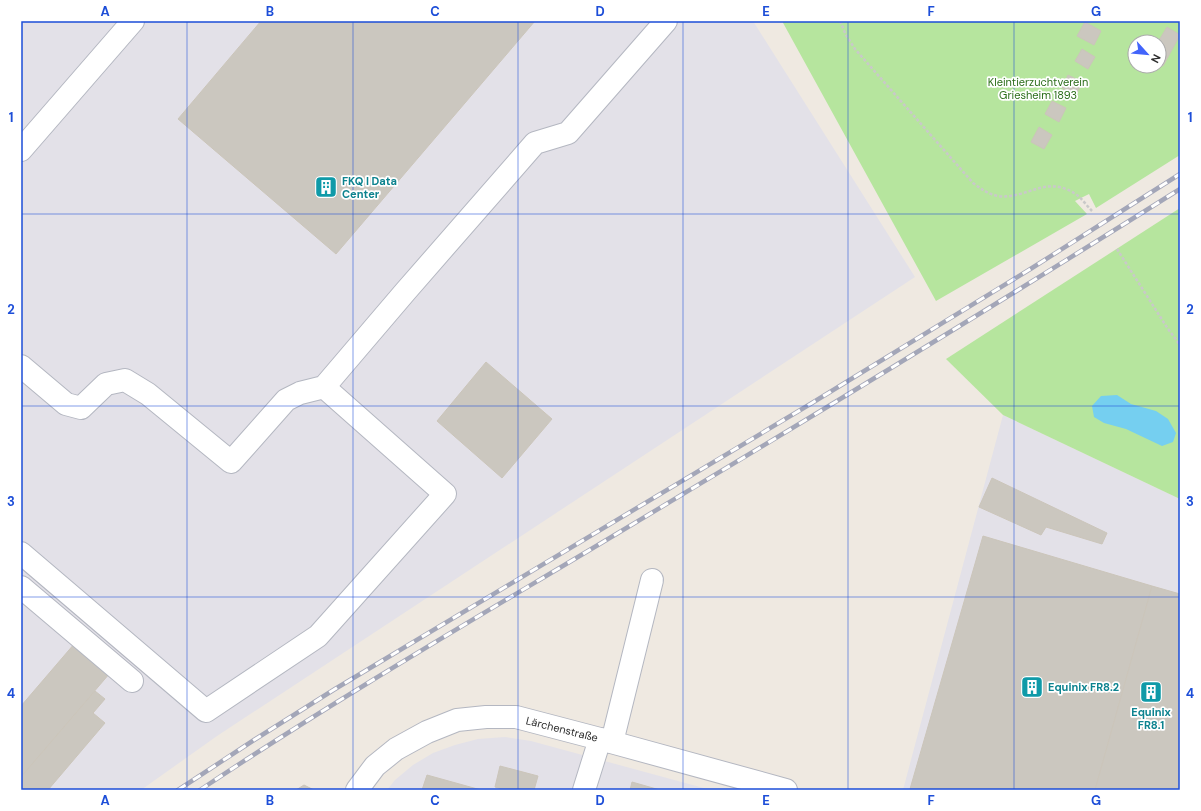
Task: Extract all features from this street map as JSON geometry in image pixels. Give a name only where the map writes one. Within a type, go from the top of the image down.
[{"type":"street","points":[[21,150],[133,21]]},
{"type":"street","points":[[21,366],[66,404],[81,408],[106,384],[126,380],[148,394],[231,462],[286,400],[300,393],[324,388],[405,292],[536,143],[568,132],[666,21]]},
{"type":"street","points":[[21,553],[206,711],[318,636],[445,494],[324,388]]},
{"type":"street","points":[[584,790],[606,740],[652,580]]},
{"type":"street","points":[[21,587],[132,681]]},
{"type":"street","name":"Lärchenstraße","points":[[357,790],[375,766],[396,749],[427,732],[457,720],[486,716],[516,717],[606,740],[786,790]]},
{"type":"path","points":[[840,21],[846,35],[855,49],[973,184],[986,192],[999,196],[1010,196],[1038,188],[1053,186],[1064,188],[1075,194],[1092,211]]},
{"type":"path","points":[[1117,249],[1168,329],[1180,344]]},
{"type":"shaded area","points":[[21,21],[753,21],[915,277],[217,736],[141,790],[21,790]]},
{"type":"shaded area","points":[[1003,415],[1180,499],[1180,790],[903,790]]},
{"type":"shaded area","points":[[505,737],[531,741],[711,790],[387,790],[395,780],[413,765],[433,753],[478,739]]},
{"type":"green space","name":"Kleintierzuchtverein Griesheim 1893","points":[[782,21],[1180,21],[1180,155],[1096,208],[1089,194],[1075,201],[1087,214],[936,301]]},
{"type":"green space","points":[[1180,208],[1180,499],[1003,415],[946,359]]},
{"type":"water","points":[[1117,395],[1131,404],[1156,411],[1168,419],[1176,433],[1173,442],[1162,446],[1126,429],[1104,423],[1094,417],[1092,406],[1101,396]]},
{"type":"building","name":"FKQ I Data Center","points":[[261,21],[535,21],[336,254],[178,119]]},
{"type":"building","points":[[1085,22],[1101,31],[1094,45],[1077,36]]},
{"type":"building","points":[[1167,27],[1180,35],[1167,59],[1167,34],[1163,34]]},
{"type":"building","points":[[1082,49],[1095,57],[1088,69],[1075,61]]},
{"type":"building","points":[[1068,75],[1082,82],[1076,95],[1062,88]]},
{"type":"building","points":[[1052,101],[1066,108],[1059,122],[1045,114]]},
{"type":"building","points":[[1039,127],[1052,135],[1044,149],[1031,142]]},
{"type":"building","points":[[486,362],[552,419],[502,478],[437,421]]},
{"type":"building","points":[[992,478],[1107,533],[1102,544],[1046,527],[1041,535],[979,507]]},
{"type":"building","name":"Equinix FR8.2","points":[[983,536],[1152,586],[1095,790],[910,789]]},
{"type":"building","name":"Equinix FR8.1","points":[[1152,586],[1180,594],[1180,790],[1095,790]]},
{"type":"building","points":[[75,643],[110,673],[21,777],[21,706]]},
{"type":"building","points":[[95,691],[105,699],[93,713],[105,723],[48,790],[21,790],[21,777]]},
{"type":"building","points":[[500,766],[538,776],[534,790],[506,790],[495,787]]},
{"type":"building","points":[[427,775],[481,790],[422,790]]},
{"type":"building","points":[[632,782],[660,790],[630,790]]},
{"type":"building","points":[[304,785],[314,790],[296,790]]},
{"type":"railway","points":[[178,790],[335,689],[812,403],[1032,268],[1180,174]]},
{"type":"railway","points":[[200,790],[251,756],[355,691],[689,491],[1180,189]]},
{"type":"place","name":"FKQ I Data Center","points":[[326,187]]},
{"type":"place","name":"Equinix FR8.2","points":[[1032,687]]},
{"type":"place","name":"Equinix FR8.1","points":[[1151,692]]}]
